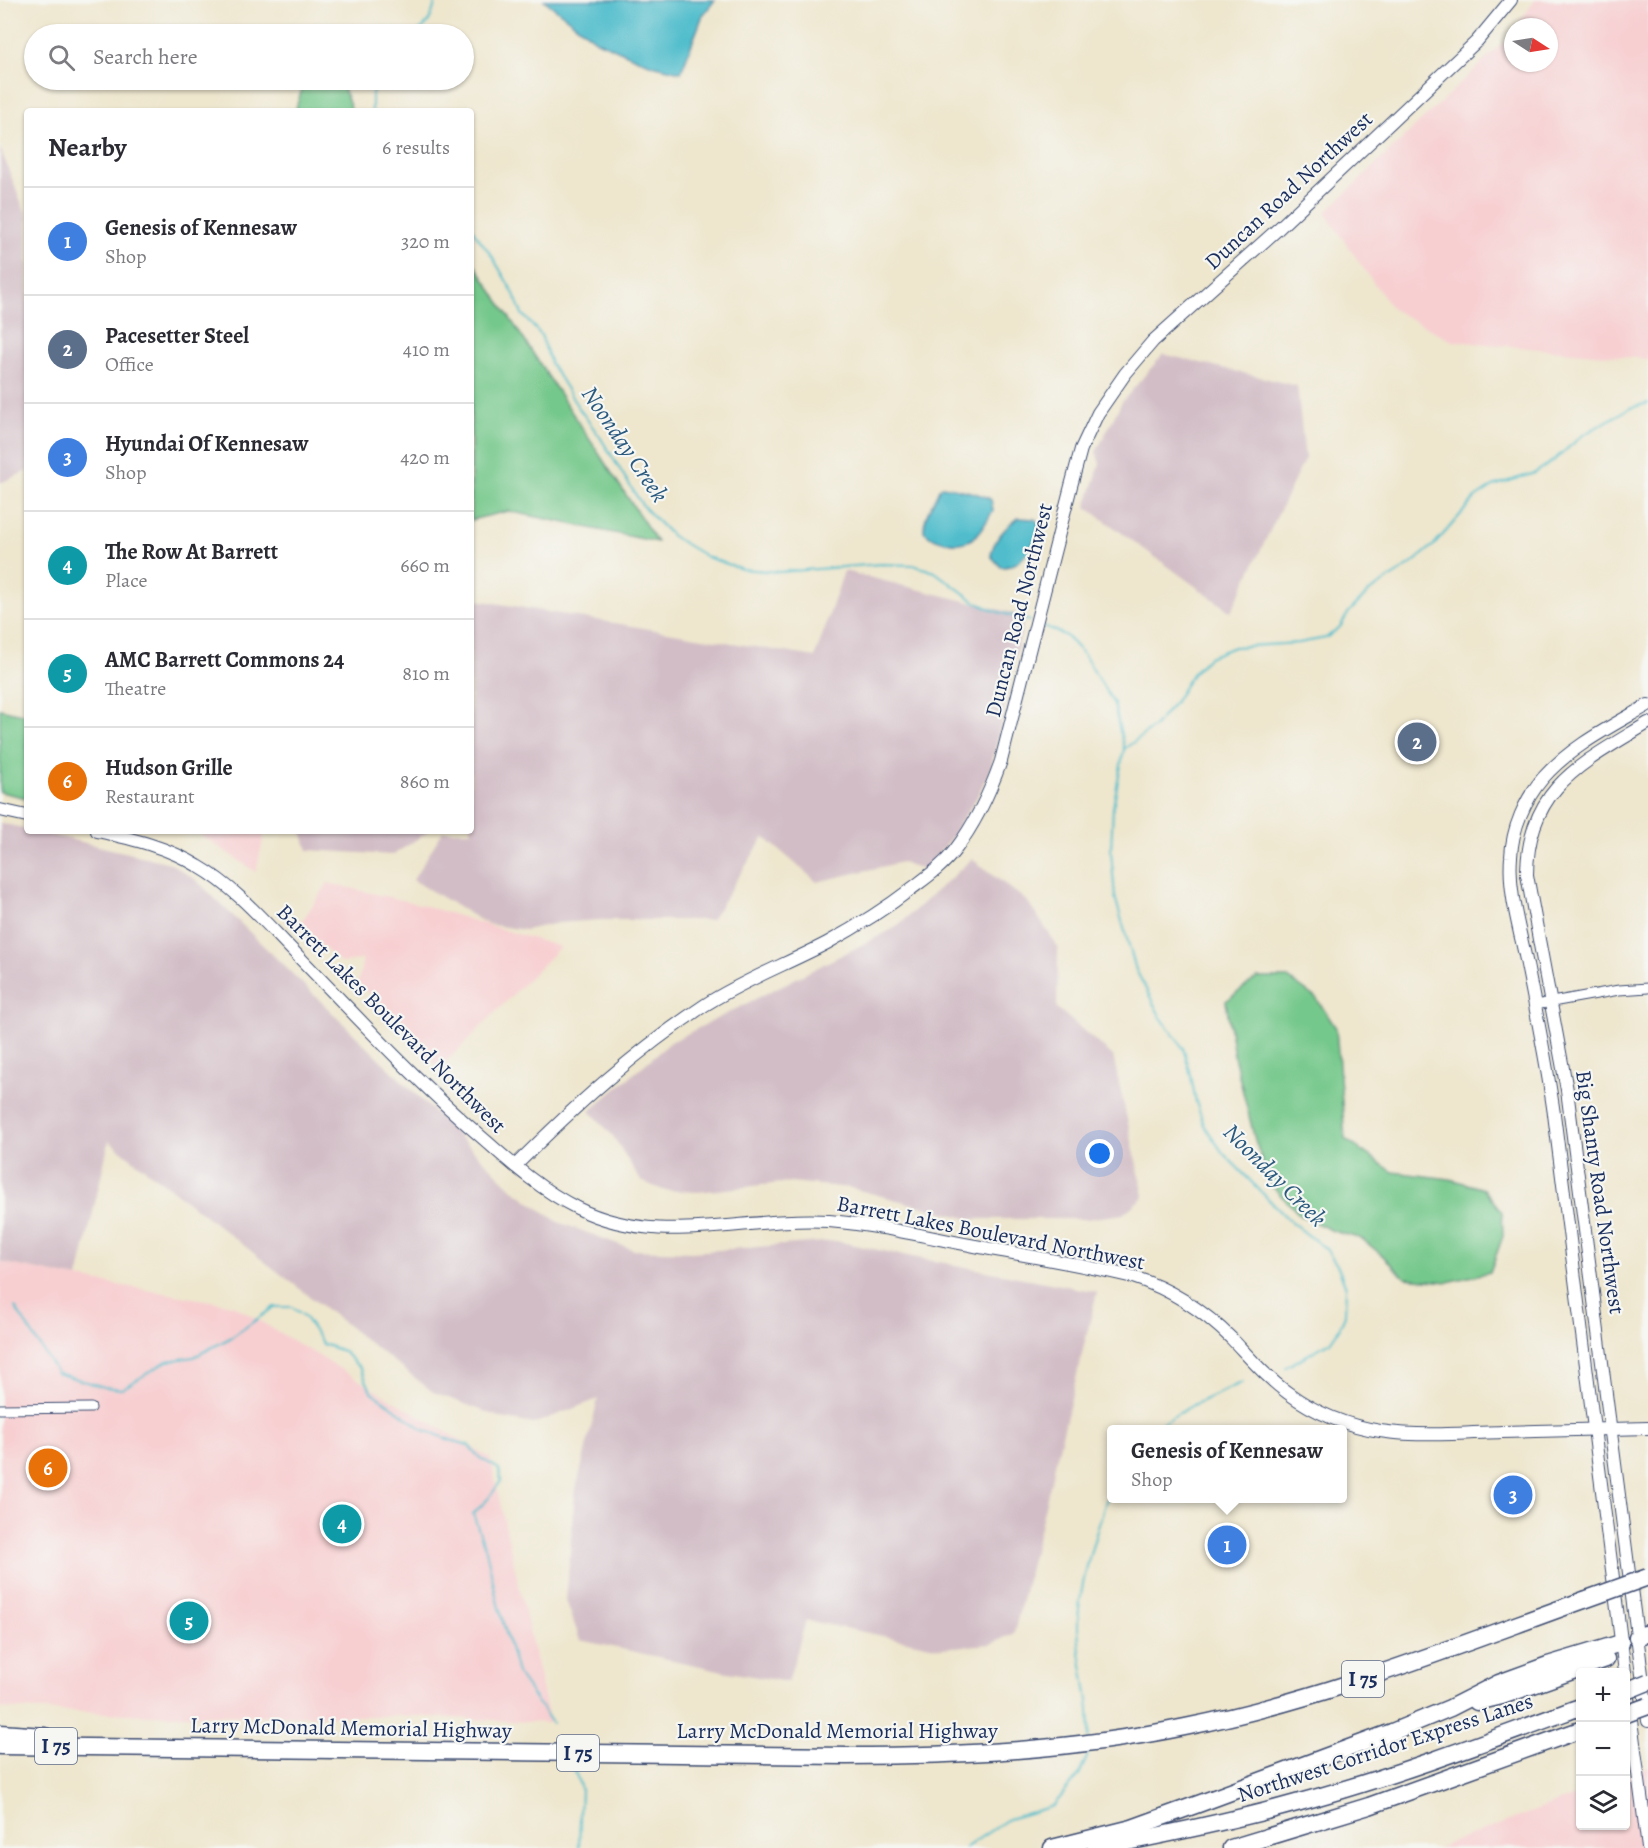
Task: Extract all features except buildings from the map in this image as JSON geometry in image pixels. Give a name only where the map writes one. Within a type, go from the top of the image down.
[{"type":"highway","name":"Larry McDonald Memorial Highway","points":[[0,1746],[846,1756],[946,1755],[1045,1748],[1188,1727],[1273,1707],[1316,1694],[1648,1577]]},
{"type":"highway","points":[[1052,1848],[1132,1828],[1392,1732],[1450,1708],[1502,1696],[1621,1648]]},
{"type":"highway","points":[[1630,1689],[1648,1682]]},
{"type":"highway","points":[[1630,1713],[1648,1706]]},
{"type":"highway","name":"Northwest Corridor Express Lanes","points":[[1096,1848],[1241,1818],[1302,1802],[1576,1709]]},
{"type":"highway","points":[[1231,1848],[1350,1812],[1576,1732]]},
{"type":"highway","points":[[0,1733],[51,1737],[111,1747]]},
{"type":"street","name":"Duncan Road Northwest","points":[[515,1166],[605,1079],[661,1034],[740,985],[862,922],[938,868],[956,849],[990,792],[1001,762],[1081,449],[1098,413],[1125,374],[1153,341],[1286,222],[1469,49],[1511,0]]},
{"type":"street","name":"Big Shanty Road Northwest","points":[[1624,1668],[1560,1160],[1547,1067],[1512,884],[1511,856],[1518,822],[1527,801],[1541,780],[1561,760],[1648,705]]},
{"type":"street","name":"Big Shanty Road Northwest","points":[[1648,723],[1565,777],[1545,802],[1532,831],[1527,860],[1527,875],[1564,1073],[1611,1429],[1643,1640],[1648,1721]]},
{"type":"street","points":[[0,810],[24,815]]},
{"type":"street","name":"Barrett Lakes Boulevard Northwest","points":[[110,834],[141,841],[176,854],[198,865],[227,885],[444,1105],[515,1166],[548,1191],[581,1210],[632,1226],[674,1230],[791,1221],[852,1223],[1102,1270],[1143,1281],[1178,1296],[1200,1311],[1288,1393],[1333,1418],[1366,1429],[1420,1435],[1648,1428]]},
{"type":"street","points":[[1535,1005],[1619,990],[1648,988]]},
{"type":"street","points":[[0,1409],[91,1408]]},
{"type":"street","points":[[1621,1648],[1643,1640]]},
{"type":"street","points":[[1630,1710],[1648,1848]]},
{"type":"shaded area","points":[[1535,0],[1648,0],[1648,359],[1453,341],[1392,309],[1325,213],[1504,42],[1504,72],[1558,72],[1558,18],[1522,18]]},
{"type":"shaded area","points":[[0,148],[24,209],[24,472],[0,483]]},
{"type":"shaded area","points":[[1163,354],[1297,386],[1305,458],[1231,612],[1086,507],[1100,464],[1096,452],[1122,402]]},
{"type":"shaded area","points":[[844,571],[1025,616],[991,767],[977,797],[950,839],[924,870],[902,862],[817,882],[764,837],[711,920],[600,920],[558,923],[525,930],[487,924],[413,880],[441,834],[474,834],[474,600],[815,657]]},
{"type":"shaded area","points":[[0,823],[24,828],[24,834],[48,834],[170,863],[196,880],[515,1191],[558,1222],[634,1250],[692,1252],[836,1241],[1097,1292],[1014,1633],[991,1644],[940,1648],[806,1620],[788,1682],[728,1672],[580,1640],[566,1600],[575,1494],[598,1399],[533,1424],[502,1418],[433,1392],[109,1141],[78,1278],[0,1262]]},
{"type":"shaded area","points":[[201,834],[264,834],[256,872]]},
{"type":"shaded area","points":[[303,834],[424,834],[393,855],[308,850]]},
{"type":"shaded area","points":[[972,859],[1028,902],[1058,947],[1057,1008],[1113,1056],[1144,1196],[1123,1214],[1086,1219],[970,1219],[851,1188],[791,1182],[698,1192],[663,1190],[641,1181],[613,1136],[590,1111],[671,1042],[895,928]]},
{"type":"shaded area","points":[[328,883],[419,904],[560,947],[439,1069],[395,1019],[358,983],[363,959],[341,963],[299,925]]},
{"type":"shaded area","points":[[0,1262],[233,1305],[490,1458],[550,1723],[410,1716],[148,1715],[0,1708]]},
{"type":"shaded area","points":[[1648,1767],[1648,1848],[1437,1848],[1576,1796],[1576,1830],[1630,1830],[1630,1774]]},
{"type":"green space","points":[[302,90],[344,90],[351,108],[296,108]]},
{"type":"green space","points":[[474,264],[657,542],[508,511],[474,519]]},
{"type":"green space","points":[[0,709],[24,714],[24,797],[0,792]]},
{"type":"green space","points":[[1257,978],[1288,978],[1317,999],[1336,1028],[1345,1139],[1393,1172],[1450,1179],[1484,1189],[1502,1212],[1503,1236],[1490,1272],[1448,1282],[1405,1278],[1362,1239],[1333,1231],[1301,1216],[1270,1184],[1255,1140],[1234,1056],[1226,1001]]},
{"type":"water","points":[[544,0],[715,0],[703,15],[681,72],[652,65],[597,41]]},
{"type":"water","points":[[942,486],[991,500],[993,510],[985,525],[970,540],[946,542],[931,537],[924,531],[927,515]]},
{"type":"water","points":[[1018,518],[1035,519],[1039,524],[1038,531],[1032,546],[1021,559],[1015,564],[1001,567],[991,556],[994,545],[1000,535]]},
{"type":"waterway","name":"Noonday Creek","points":[[426,24],[433,12],[436,0]]},
{"type":"waterway","name":"Noonday Creek","points":[[372,108],[372,93],[374,90]]},
{"type":"waterway","name":"Noonday Creek","points":[[474,232],[492,256],[514,294],[522,314],[541,335],[551,364],[578,407],[600,437],[642,505],[672,536],[707,557],[742,569],[779,572],[881,564],[913,565],[935,572],[977,603],[1030,621]]},
{"type":"waterway","points":[[1124,749],[1154,727],[1174,703],[1192,674],[1209,657],[1234,647],[1299,643],[1326,638],[1340,627],[1349,612],[1369,592],[1410,565],[1434,545],[1475,498],[1493,486],[1535,473],[1583,435],[1630,408],[1648,403]]},
{"type":"waterway","name":"Noonday Creek","points":[[1044,626],[1066,636],[1084,655],[1114,704],[1124,749],[1113,807],[1111,851],[1115,897],[1136,970],[1160,1016],[1183,1048],[1204,1125],[1223,1153],[1290,1221],[1326,1249],[1337,1265],[1346,1287],[1345,1315],[1330,1342],[1286,1367]]},
{"type":"waterway","points":[[15,1307],[57,1373],[104,1387],[122,1389],[167,1361],[194,1357],[232,1337],[274,1307],[292,1307],[304,1316],[323,1344],[343,1351],[361,1369],[371,1391],[422,1429],[468,1445],[480,1458],[499,1469],[501,1481],[473,1514],[486,1550],[517,1673],[552,1723]]},
{"type":"waterway","name":"Noonday Creek","points":[[1159,1425],[1193,1405],[1243,1382]]},
{"type":"waterway","name":"Noonday Creek","points":[[1089,1737],[1089,1708],[1078,1637],[1079,1606],[1091,1552],[1107,1498]]},
{"type":"waterway","name":"Noonday Creek","points":[[965,1848],[1008,1819],[1053,1806],[1079,1775],[1087,1757],[1088,1748]]},
{"type":"waterway","points":[[574,1768],[581,1789],[579,1848]]},
{"type":"place","name":"Pacesetter Steel","points":[[1417,742]]},
{"type":"place","name":"Hudson Grille","points":[[48,1468]]},
{"type":"place","name":"Hyundai Of Kennesaw","points":[[1513,1495]]},
{"type":"place","name":"The Row At Barrett","points":[[342,1524]]},
{"type":"place","name":"Genesis of Kennesaw","points":[[1227,1545]]},
{"type":"place","name":"AMC Barrett Commons 24","points":[[189,1621]]}]
